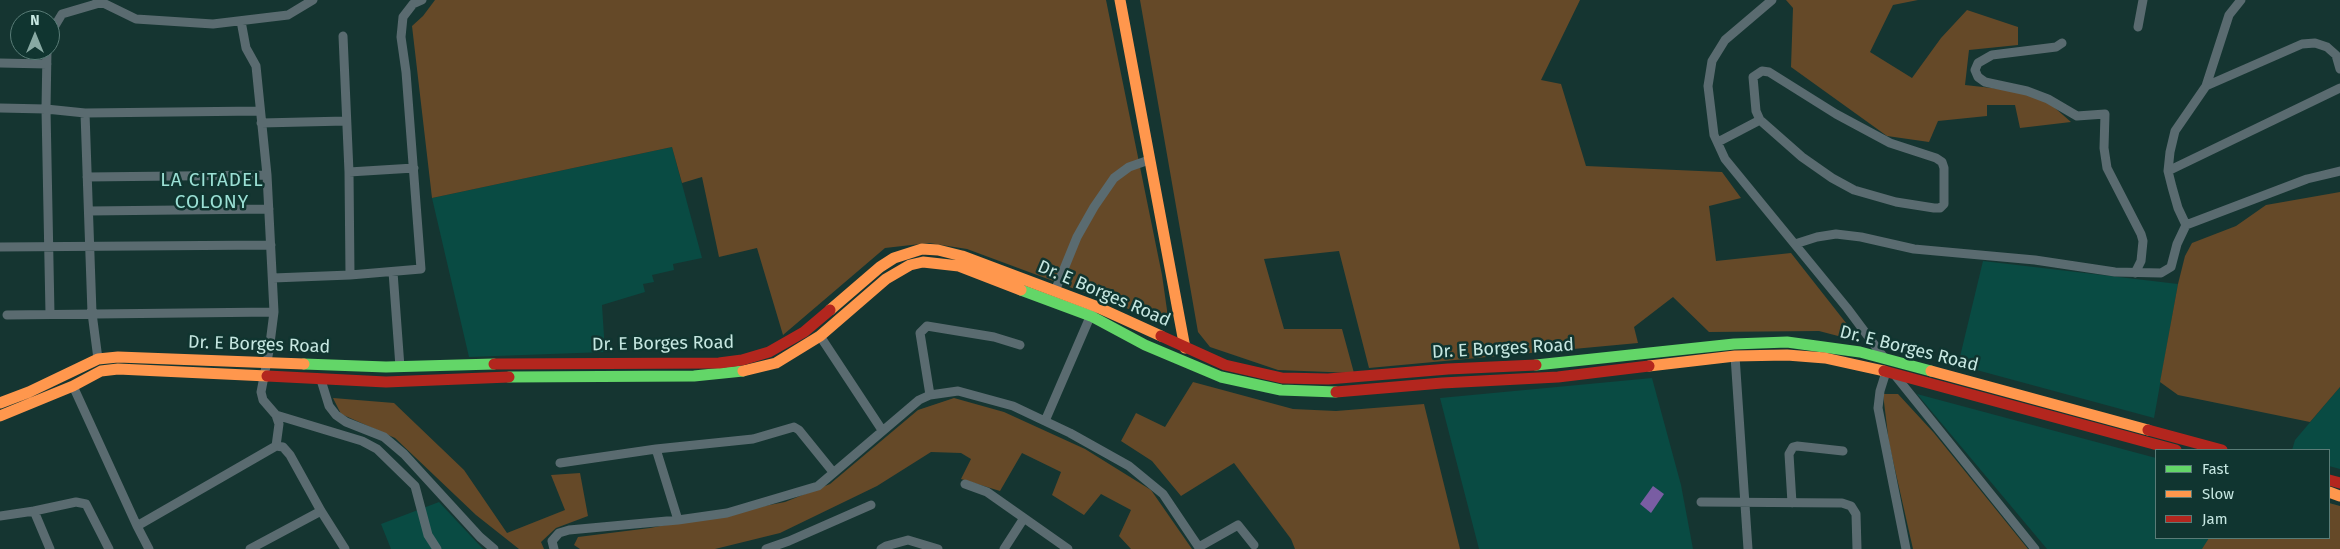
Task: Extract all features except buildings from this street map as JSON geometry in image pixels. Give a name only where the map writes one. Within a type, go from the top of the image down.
[{"type":"main road","points":[[1120,0],[1185,348]]},
{"type":"main road","name":"Dr. E Borges Road","points":[[0,403],[29,392],[98,359],[118,357],[400,367],[553,362],[719,363],[742,360],[769,352],[804,332],[894,258],[922,249],[938,250],[962,256],[1055,291],[1093,311],[1145,345],[1221,377],[1280,390],[1327,393],[1442,383],[1558,377],[1735,356],[1786,355],[1825,358],[1891,373],[2172,449]]},
{"type":"main road","name":"Dr. E Borges Road","points":[[0,416],[73,386],[100,371],[118,369],[264,378],[386,382],[550,375],[694,376],[733,374],[776,363],[820,336],[886,279],[910,265],[923,262],[959,266],[1093,311],[1225,365],[1282,378],[1328,379],[1448,369],[1547,365],[1734,344],[1787,342],[1826,346],[1885,359],[2218,449]]},
{"type":"street","points":[[60,17],[62,14],[102,1],[136,19],[213,24],[288,15],[313,0]]},
{"type":"street","points":[[273,278],[350,275],[421,269],[406,72],[401,37],[403,17],[413,4],[422,0]]},
{"type":"street","points":[[1772,0],[1725,40],[1712,60],[1708,86],[1714,135],[1725,158],[1885,359],[1891,373],[2035,549]]},
{"type":"street","points":[[2138,27],[2143,0]]},
{"type":"street","points":[[2186,225],[2178,208],[2168,172],[2175,131],[2206,86],[2229,15],[2241,0]]},
{"type":"street","points":[[241,21],[246,48],[256,66],[267,175],[274,312],[261,392],[263,400],[276,415],[279,424],[276,446]]},
{"type":"street","points":[[343,36],[349,172],[350,275]]},
{"type":"street","points":[[2062,43],[2056,47],[1992,55],[1978,63],[1975,70],[1978,77],[1985,82],[2027,91],[2048,99],[2077,116],[2105,114],[2104,148],[2107,168],[2142,234],[2141,261],[2136,273]]},
{"type":"street","points":[[2206,86],[2302,44],[2315,43],[2327,47],[2336,55],[2340,69]]},
{"type":"street","points":[[47,60],[46,109],[50,314]]},
{"type":"street","points":[[0,63],[47,64]]},
{"type":"street","points":[[1762,71],[1769,72],[1836,114],[1890,143],[1936,158],[1942,162],[1944,168],[1944,204],[1940,208],[1934,208],[1896,202],[1854,190],[1832,178],[1802,157],[1760,120],[1756,111],[1752,84],[1753,77],[1762,71]]},
{"type":"street","points":[[2168,172],[2340,88]]},
{"type":"street","points":[[0,108],[46,109],[85,113],[260,111]]},
{"type":"street","points":[[85,113],[92,313],[98,359]]},
{"type":"street","points":[[1718,142],[1760,120]]},
{"type":"street","points":[[262,123],[346,121]]},
{"type":"street","points":[[1055,291],[1077,237],[1094,207],[1114,178],[1130,168],[1149,160]]},
{"type":"street","points":[[349,172],[414,168]]},
{"type":"street","points":[[1795,244],[1817,237],[1836,234],[1914,248],[2035,260],[2136,273],[2161,273],[2171,267],[2177,244],[2186,225],[2307,179],[2340,171]]},
{"type":"street","points":[[88,177],[267,175]]},
{"type":"street","points":[[88,211],[269,208]]},
{"type":"street","points":[[0,247],[271,245]]},
{"type":"street","points":[[393,272],[400,367]]},
{"type":"street","points":[[1045,421],[1093,311]]},
{"type":"street","points":[[7,315],[274,312]]},
{"type":"street","points":[[930,395],[920,333],[927,326],[994,337],[1020,345]]},
{"type":"street","points":[[820,336],[882,430]]},
{"type":"street","points":[[1735,356],[1748,549]]},
{"type":"street","points":[[1891,373],[1880,391],[1878,408],[1906,549]]},
{"type":"street","points":[[321,380],[328,406],[336,416],[384,437],[398,448],[480,537],[494,549]]},
{"type":"street","points":[[73,386],[149,549]]},
{"type":"street","points":[[554,549],[552,541],[559,533],[569,530],[678,520],[727,513],[818,486],[882,430],[920,400],[930,395],[958,391],[1013,406],[1106,452],[1129,466],[1163,494],[1200,548],[1238,525],[1254,544]]},
{"type":"street","points":[[276,415],[362,441],[377,449],[415,486],[428,535],[437,549]]},
{"type":"street","points":[[560,462],[656,449],[753,439],[794,427],[799,430],[833,472]]},
{"type":"street","points":[[137,526],[276,446],[284,447],[290,454],[321,512],[345,549]]},
{"type":"street","points":[[1792,503],[1790,454],[1793,447],[1843,451]]},
{"type":"street","points":[[656,449],[678,520]]},
{"type":"street","points":[[965,484],[987,492],[1068,549]]},
{"type":"street","points":[[0,516],[76,502],[86,504],[109,549]]},
{"type":"street","points":[[1701,502],[1842,503],[1851,506],[1856,514],[1857,549]]},
{"type":"street","points":[[766,549],[789,541],[871,505]]},
{"type":"street","points":[[34,511],[50,549]]},
{"type":"street","points":[[250,549],[321,512]]},
{"type":"street","points":[[1004,549],[1024,518]]},
{"type":"street","points":[[881,549],[908,540],[938,549]]},
{"type":"shaded area","points":[[435,0],[1106,0],[1162,275],[1169,324],[967,249],[929,243],[885,248],[783,335],[757,248],[719,257],[702,177],[682,183],[672,147],[432,198],[412,26],[423,16]]},
{"type":"shaded area","points":[[1140,0],[1580,0],[1541,80],[1561,84],[1586,166],[1722,172],[1741,198],[1709,206],[1716,261],[1791,253],[1861,342],[1819,331],[1709,332],[1673,297],[1634,327],[1638,343],[1369,368],[1339,251],[1264,259],[1284,329],[1342,329],[1354,373],[1278,370],[1210,347],[1198,332]]},
{"type":"shaded area","points":[[1786,0],[1918,0],[1893,5],[1870,52],[1912,78],[1941,38],[1967,10],[2018,27],[2018,45],[1969,50],[1965,85],[2010,90],[2047,101],[2071,122],[2020,128],[2015,105],[1987,105],[1987,116],[1938,121],[1929,142],[1887,136],[1791,67],[1793,8]]},
{"type":"shaded area","points":[[672,147],[702,258],[673,264],[674,270],[652,275],[654,282],[643,284],[645,292],[602,305],[605,352],[469,357],[432,198]]},
{"type":"shaded area","points":[[2340,192],[2340,387],[2310,422],[2178,395],[2160,382],[2178,284],[2185,256],[2192,243],[2236,226],[2266,205]]},
{"type":"shaded area","points":[[1983,261],[2178,284],[2154,418],[1958,365]]},
{"type":"shaded area","points":[[1652,378],[1681,485],[1693,549],[1479,549],[1440,398]]},
{"type":"shaded area","points":[[1193,382],[1293,409],[1336,411],[1424,404],[1460,549],[1295,549],[1291,539],[1234,463],[1181,496],[1152,461],[1121,441],[1136,413],[1165,427]]},
{"type":"shaded area","points":[[2340,387],[2340,469],[2330,466],[2330,449],[2292,449],[2295,440]]},
{"type":"shaded area","points":[[1883,394],[1898,394],[1934,433],[2028,549],[1913,549],[1889,443]]},
{"type":"shaded area","points":[[1917,394],[2155,458],[2155,539],[2330,539],[2330,503],[2340,506],[2340,549],[2047,549]]},
{"type":"shaded area","points":[[333,398],[394,403],[464,470],[507,533],[565,510],[551,475],[580,473],[588,516],[556,528],[541,542],[544,549],[519,549],[476,515],[395,438],[341,414]]},
{"type":"shaded area","points":[[954,398],[1004,412],[1085,449],[1151,490],[1192,549],[1131,549],[1119,536],[1131,510],[1101,494],[1084,515],[1052,495],[1061,472],[1022,453],[1000,491],[961,479],[971,459],[961,453],[931,452],[877,486],[780,533],[715,549],[580,549],[574,545],[578,537],[650,528],[785,502],[830,484],[918,410]]},
{"type":"shaded area","points":[[1653,486],[1664,494],[1651,513],[1640,504]]},
{"type":"shaded area","points":[[439,502],[483,549],[391,549],[381,524]]},
{"type":"shaded area","points":[[2330,503],[2340,506],[2340,549],[2202,549],[2208,539],[2330,539]]},
{"type":"traffic: fast","points":[[1021,290],[1091,316],[1145,345],[1221,377],[1281,390],[1336,392]]},
{"type":"traffic: fast","points":[[1536,365],[1734,344],[1787,342],[1860,352],[1931,371]]},
{"type":"traffic: fast","points":[[304,364],[386,367],[494,364]]},
{"type":"traffic: fast","points":[[509,377],[694,376],[743,371]]},
{"type":"traffic: slow","points":[[1120,0],[1185,348]]},
{"type":"traffic: slow","points":[[830,310],[880,267],[894,258],[922,249],[938,250],[962,256],[1095,306],[1161,336]]},
{"type":"traffic: slow","points":[[743,371],[776,363],[820,336],[886,279],[910,265],[923,262],[959,266],[1021,290]]},
{"type":"traffic: slow","points":[[1649,366],[1735,356],[1787,355],[1825,358],[1884,371]]},
{"type":"traffic: slow","points":[[0,403],[29,392],[98,359],[118,357],[304,364]]},
{"type":"traffic: slow","points":[[0,416],[73,386],[101,371],[118,369],[267,376]]},
{"type":"traffic: slow","points":[[1931,371],[2148,430]]},
{"type":"traffic: slow","points":[[2330,492],[2340,496]]},
{"type":"traffic: jam","points":[[494,364],[719,363],[742,360],[769,352],[804,332],[830,310]]},
{"type":"traffic: jam","points":[[1161,336],[1225,365],[1282,378],[1328,379],[1448,369],[1536,365]]},
{"type":"traffic: jam","points":[[1336,392],[1442,383],[1558,377],[1649,366]]},
{"type":"traffic: jam","points":[[1884,371],[2172,449]]},
{"type":"traffic: jam","points":[[267,376],[386,382],[509,377]]},
{"type":"traffic: jam","points":[[2148,430],[2218,449]]},
{"type":"traffic: jam","points":[[2330,480],[2340,483]]},
{"type":"district","name":"LA CITADEL COLONY","points":[[212,192]]}]
